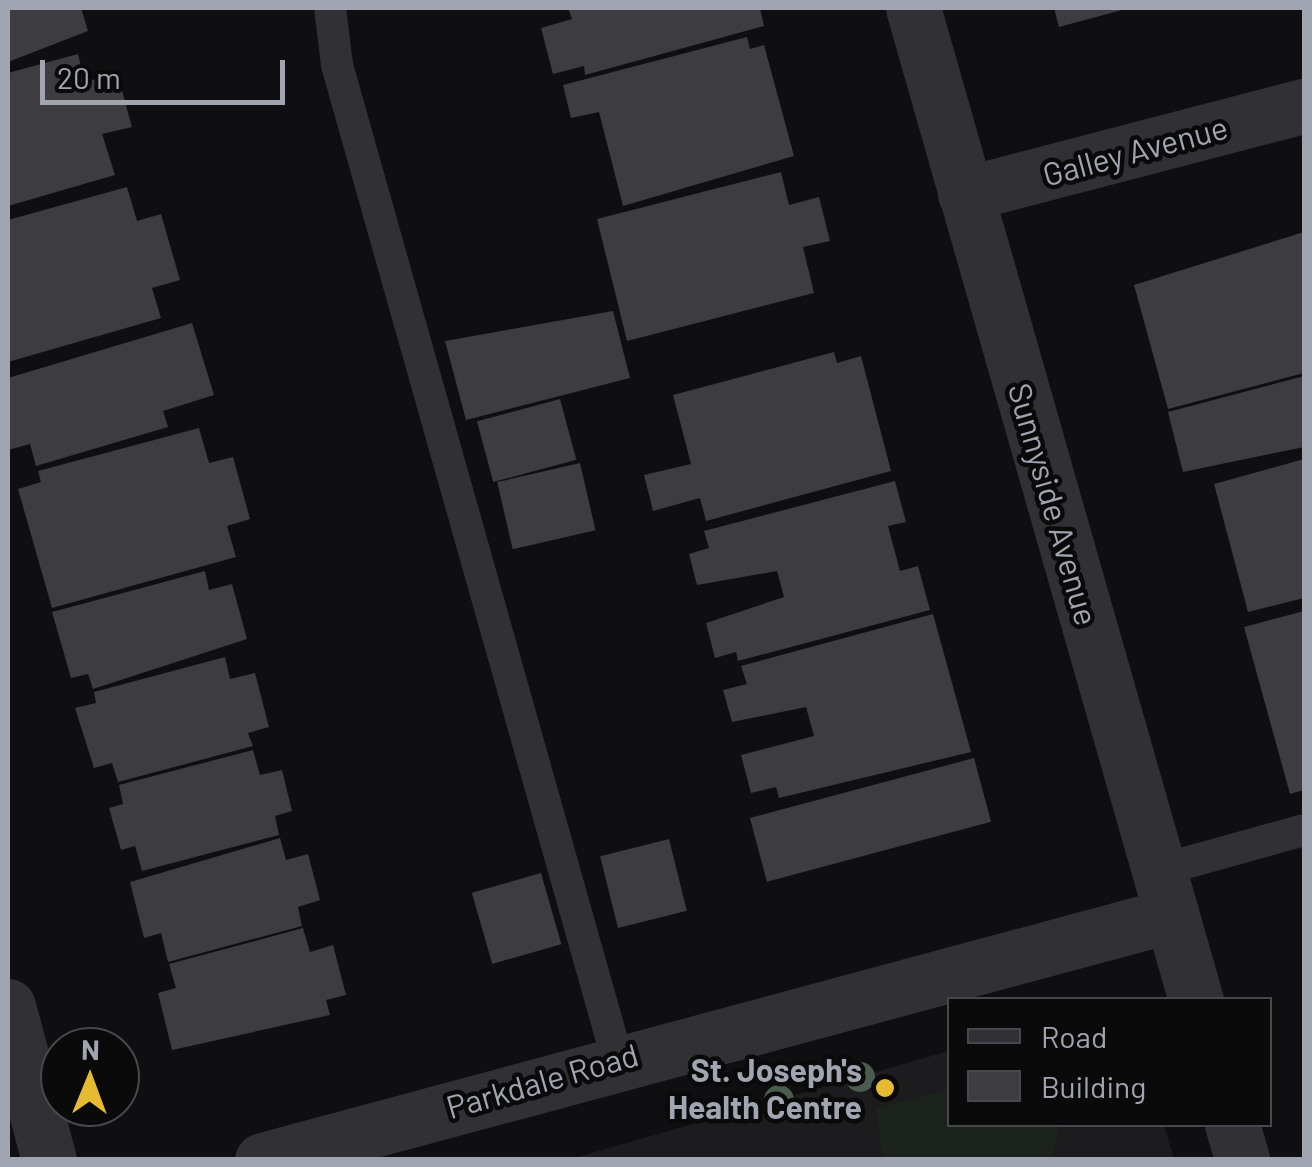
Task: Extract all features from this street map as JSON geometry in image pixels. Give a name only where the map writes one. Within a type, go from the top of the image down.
[{"type":"street","name":"Sunnyside Avenue","points":[[912,8],[1195,997]]},
{"type":"street","name":"Galley Avenue","points":[[966,194],[1304,106]]},
{"type":"street","name":"Parkdale Road","points":[[262,1160],[617,1058],[1166,892]]},
{"type":"street","points":[[8,1006],[49,1160]]},
{"type":"street","points":[[1233,1127],[1242,1160]]},
{"type":"lane","points":[[330,8],[337,65],[617,1058]]},
{"type":"lane","points":[[1166,892],[1304,830]]},
{"type":"shaded area","name":"St. Joseph's Health Centre","points":[[947,1052],[947,1127],[1165,1127],[1174,1159],[567,1160]]},
{"type":"shaded area","points":[[947,1090],[947,1127],[1059,1127],[1052,1159],[883,1159],[876,1109]]},
{"type":"building","points":[[8,8],[81,8],[88,31],[8,62]]},
{"type":"building","points":[[568,8],[760,8],[764,26],[585,75],[584,66],[553,74],[541,28],[572,19]]},
{"type":"building","points":[[1054,8],[1126,8],[1126,9],[1059,27]]},
{"type":"building","points":[[747,37],[750,49],[764,45],[794,156],[623,206],[599,112],[571,118],[563,85]]},
{"type":"building","points":[[78,54],[85,82],[117,73],[132,127],[102,134],[115,175],[8,206],[8,73]]},
{"type":"building","points":[[781,172],[789,205],[819,197],[830,241],[803,247],[814,293],[627,341],[597,219]]},
{"type":"building","points":[[127,187],[137,221],[161,214],[180,280],[152,288],[161,318],[8,362],[8,220]]},
{"type":"building","points":[[1304,232],[1304,373],[1168,409],[1134,285]]},
{"type":"building","points":[[613,311],[630,378],[466,420],[445,341]]},
{"type":"building","points":[[192,323],[214,395],[163,411],[168,427],[36,466],[30,444],[8,450],[8,378]]},
{"type":"building","points":[[834,352],[837,363],[861,356],[891,471],[706,521],[700,498],[653,511],[644,475],[691,464],[673,395]]},
{"type":"building","points":[[1304,376],[1304,447],[1183,472],[1168,412]]},
{"type":"building","points":[[560,399],[576,460],[493,482],[477,421]]},
{"type":"building","points":[[199,428],[209,463],[233,457],[250,519],[227,526],[236,557],[52,608],[18,489],[41,482],[38,471]]},
{"type":"building","points":[[1304,459],[1304,598],[1248,612],[1214,484]]},
{"type":"building","points":[[580,463],[596,530],[513,549],[497,482]]},
{"type":"building","points":[[895,481],[906,522],[888,526],[900,571],[918,566],[930,610],[738,661],[736,652],[715,658],[706,623],[784,597],[777,571],[697,585],[689,554],[709,548],[704,531]]},
{"type":"building","points":[[205,571],[209,590],[232,584],[247,639],[93,689],[88,674],[71,678],[52,612]]},
{"type":"building","points":[[1304,611],[1304,790],[1290,794],[1244,627]]},
{"type":"building","points":[[933,614],[971,752],[779,798],[776,787],[751,793],[741,755],[814,736],[806,707],[732,722],[723,690],[747,684],[741,666]]},
{"type":"building","points":[[225,657],[230,679],[255,673],[269,727],[248,733],[253,746],[118,782],[112,763],[94,768],[75,708],[96,703],[94,692]]},
{"type":"building","points":[[253,750],[260,775],[282,770],[292,811],[275,816],[279,835],[142,871],[135,846],[121,850],[109,808],[123,804],[119,785]]},
{"type":"building","points":[[974,758],[991,822],[767,882],[750,818]]},
{"type":"building","points":[[280,838],[286,860],[308,854],[320,900],[298,907],[302,926],[168,962],[161,933],[144,938],[130,882]]},
{"type":"building","points":[[669,839],[687,911],[618,928],[600,856]]},
{"type":"building","points":[[541,873],[561,944],[492,964],[472,893]]},
{"type":"building","points":[[303,928],[310,952],[333,945],[346,995],[326,1000],[330,1015],[172,1050],[158,993],[176,988],[169,964]]},
{"type":"place","name":"St. Joseph's Health Centre","points":[[885,1088]]}]
